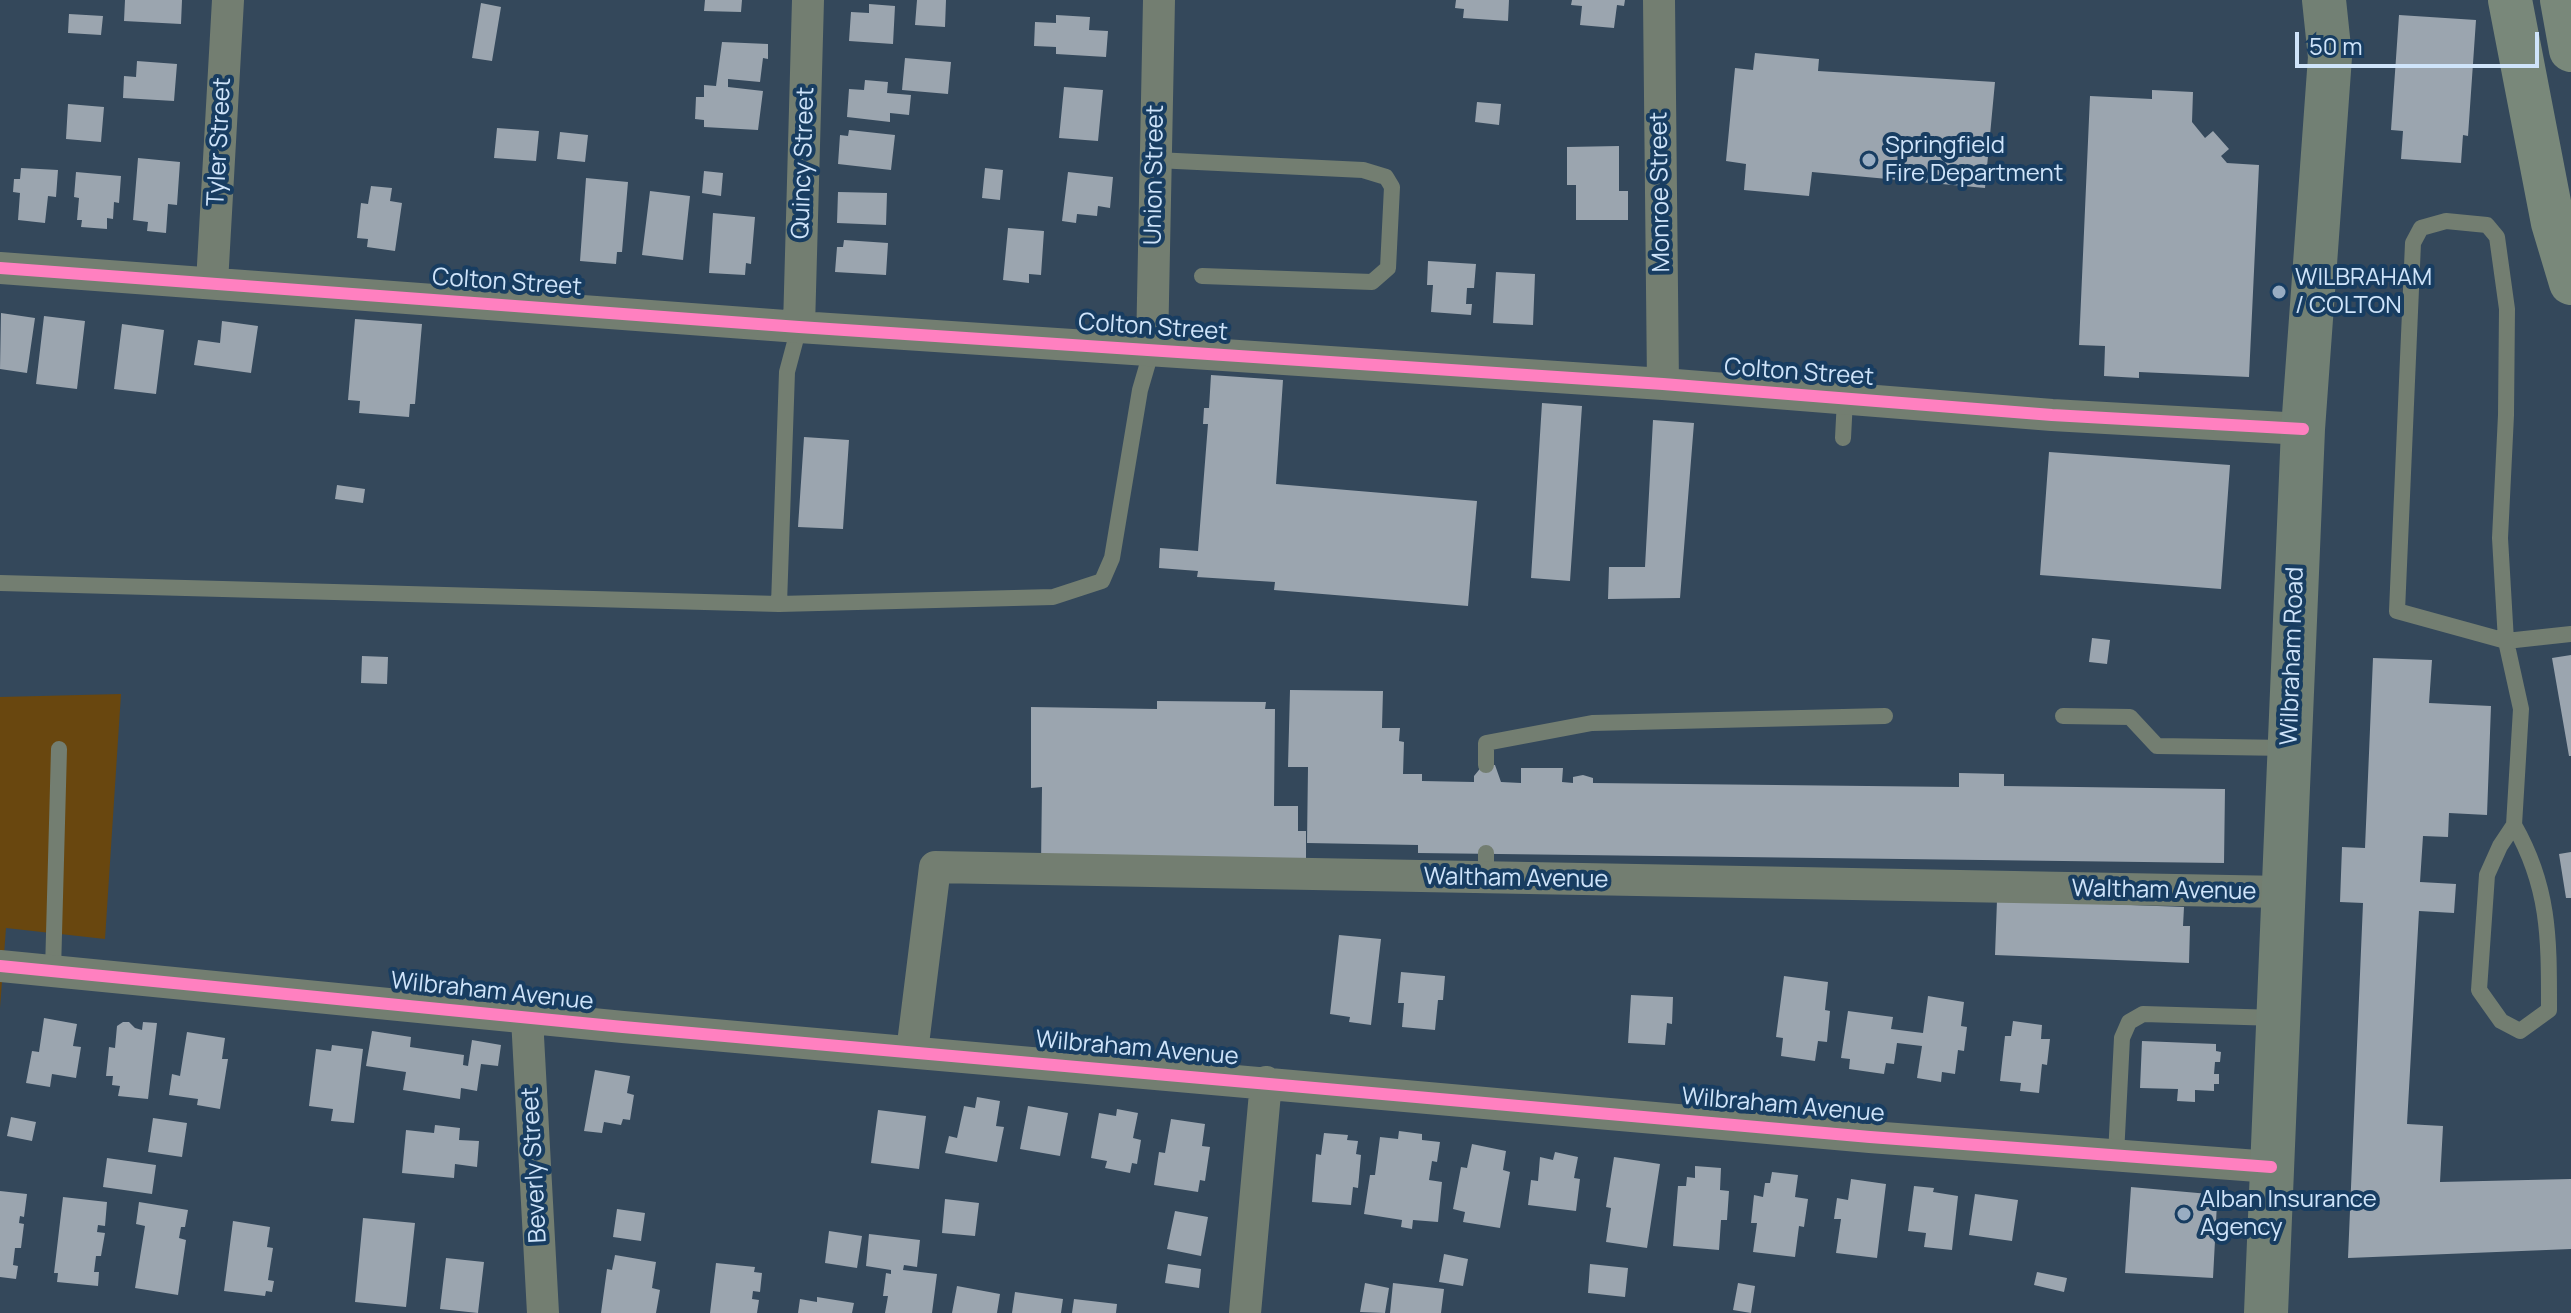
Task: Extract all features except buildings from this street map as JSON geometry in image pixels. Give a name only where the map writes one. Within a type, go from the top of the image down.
[{"type":"main road","name":"Wilbraham Road","points":[[2266,1313],[2303,429],[2330,57],[2324,0]]},
{"type":"main road","points":[[2510,0],[2553,223],[2571,283]]},
{"type":"main road","points":[[2562,0],[2571,50]]},
{"type":"street","name":"Tyler Street","points":[[212,283],[228,0]]},
{"type":"street","name":"Quincy Street","points":[[799,327],[808,0]]},
{"type":"street","name":"Union Street","points":[[1152,349],[1159,0]]},
{"type":"street","name":"Monroe Street","points":[[1659,0],[1663,384]]},
{"type":"street","name":"Colton Street","points":[[0,268],[799,327],[1663,384],[2052,415],[2303,429]]},
{"type":"street","name":"Waltham Avenue","points":[[912,1052],[935,867],[1486,865],[2284,892]]},
{"type":"street","name":"Wilbraham Avenue","points":[[0,966],[527,1018],[1870,1137],[2271,1167]]},
{"type":"street","name":"Beverly Street","points":[[527,1018],[543,1313]]},
{"type":"street","points":[[1245,1313],[1266,1082]]},
{"type":"lane","points":[[1156,160],[1363,170],[1386,177],[1392,187],[1388,268],[1372,282],[1202,276]]},
{"type":"lane","points":[[2514,825],[2529,850],[2544,897],[2549,963],[2549,1010],[2520,1031],[2501,1021],[2479,990],[2487,875],[2514,825],[2521,709],[2506,641],[2500,538],[2507,309],[2497,237],[2487,225],[2446,221],[2421,228],[2413,243],[2397,611],[2506,641],[2571,634]]},
{"type":"lane","points":[[779,604],[787,372],[799,327]]},
{"type":"lane","points":[[0,583],[779,604],[1053,597],[1102,581],[1112,558],[1140,390],[1152,349]]},
{"type":"lane","points":[[1843,438],[1845,399]]},
{"type":"lane","points":[[1486,765],[1486,743],[1592,723],[1885,716]]},
{"type":"lane","points":[[2063,716],[2130,717],[2157,746],[2290,748]]},
{"type":"lane","points":[[53,971],[59,749]]},
{"type":"lane","points":[[2116,1155],[2122,1038],[2129,1022],[2143,1014],[2278,1018]]},
{"type":"shaded area","points":[[121,694],[105,939],[6,928],[0,1008],[0,697]]},
{"type":"cycle path","points":[[0,268],[799,327],[1663,384],[2052,415],[2303,429]]},
{"type":"cycle path","points":[[0,966],[623,1027],[1870,1137],[2271,1167]]},
{"type":"place","name":"Springfield Fire Department","points":[[1869,160]]},
{"type":"place","name":"WILBRAHAM / COLTON","points":[[2279,292]]},
{"type":"place","name":"Alban Insurance Agency","points":[[2184,1214]]}]
